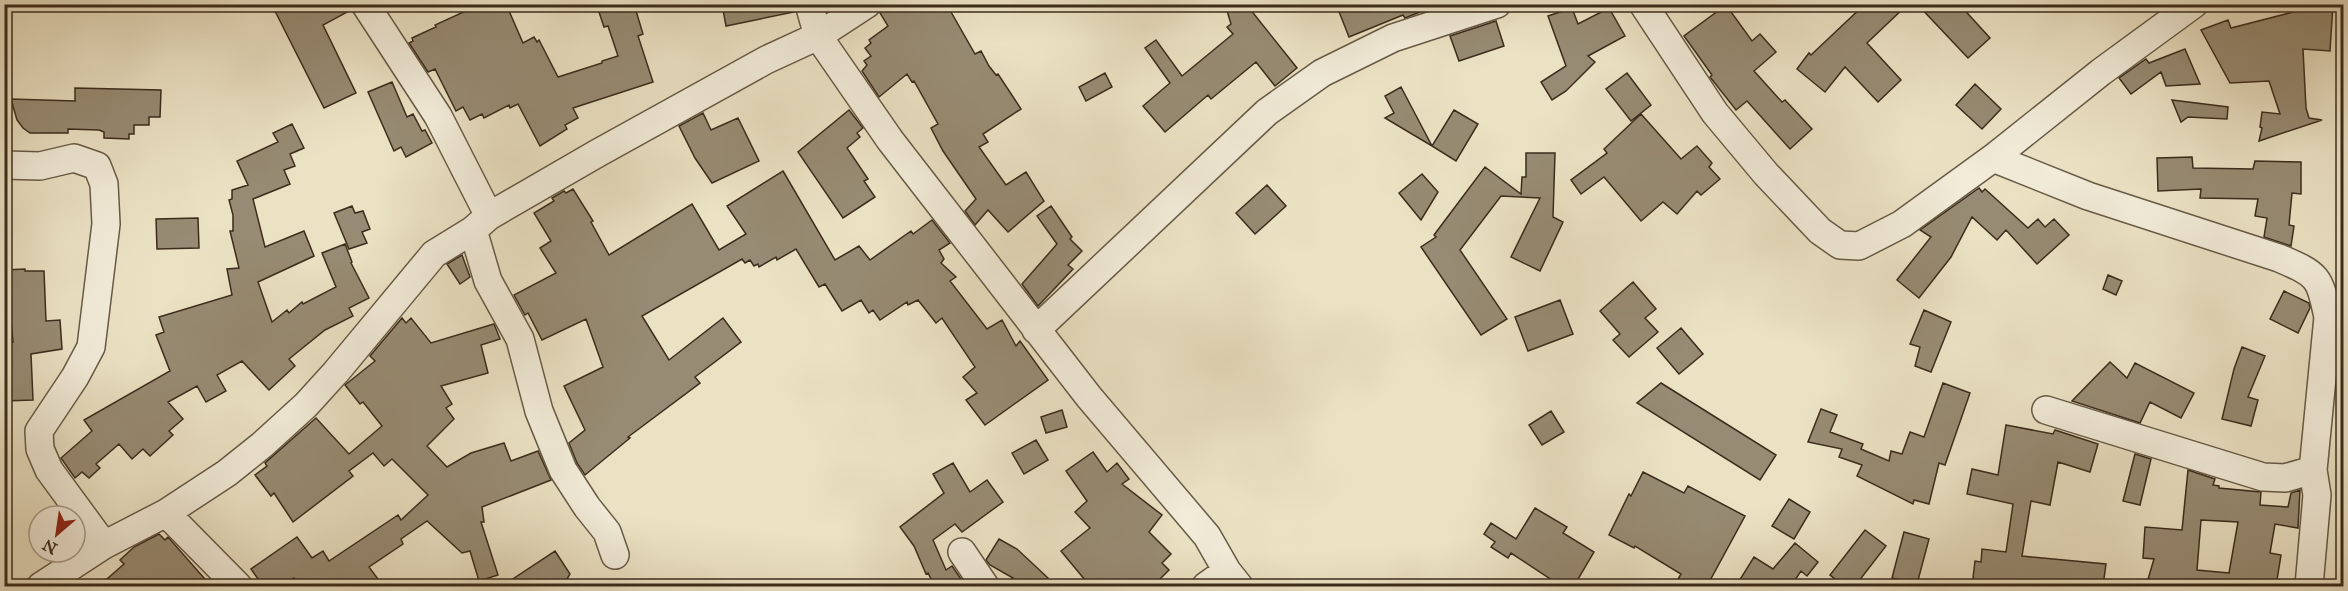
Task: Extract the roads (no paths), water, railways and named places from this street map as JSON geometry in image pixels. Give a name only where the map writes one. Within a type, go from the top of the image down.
[{"type":"street","points":[[365,4],[438,117],[481,223],[488,281],[520,339],[539,411],[563,470],[587,507],[607,532],[615,555]]},
{"type":"street","points":[[809,4],[818,36],[890,140],[1089,397],[1207,536],[1224,581]]},
{"type":"street","points":[[41,586],[104,545],[166,513],[227,473],[306,405],[434,255],[481,223],[717,87],[818,36],[867,4]]},
{"type":"street","points":[[1036,330],[1267,112],[1313,79],[1393,38],[1433,23],[1497,4]]},
{"type":"street","points":[[1642,4],[1715,114],[1766,174],[1812,223],[1840,245],[1859,246],[1902,224],[1993,158],[2101,72],[2194,4]]},
{"type":"street","points":[[4,165],[40,166],[74,158],[97,166],[104,184],[106,224],[91,347],[75,377],[39,431],[40,449],[49,470],[104,545]]},
{"type":"street","points":[[1993,158],[2088,196],[2279,258],[2306,270],[2321,284],[2336,318],[2313,470],[2317,495],[2308,586]]},
{"type":"street","points":[[2046,410],[2263,477],[2285,478],[2313,470]]},
{"type":"street","points":[[166,513],[238,586]]},
{"type":"street","points":[[962,552],[985,586]]}]
